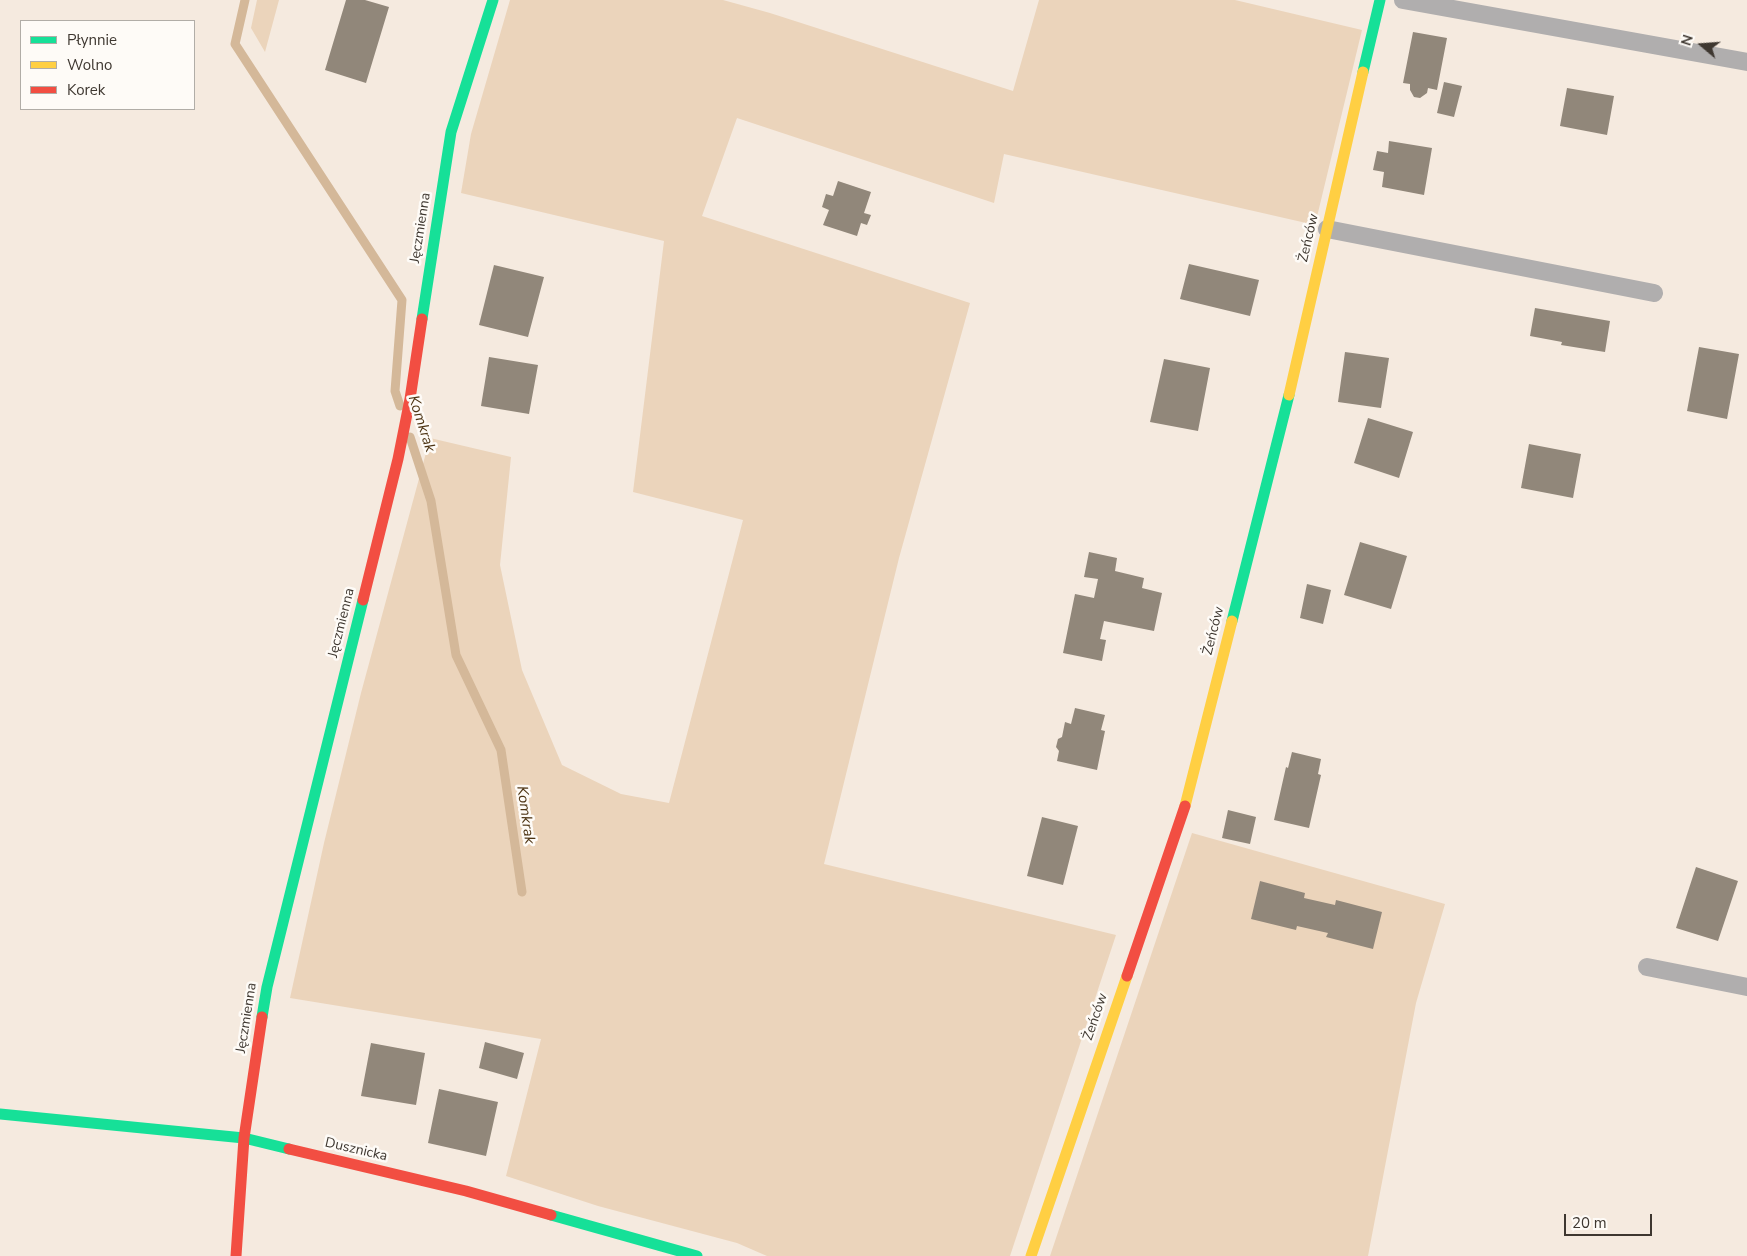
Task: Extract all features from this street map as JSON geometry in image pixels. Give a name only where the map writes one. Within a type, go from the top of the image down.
[{"type":"street","name":"Jęczmienna","points":[[236,1256],[244,1138],[267,987],[398,459],[410,399],[451,132],[493,0]]},
{"type":"street","name":"Żeńców","points":[[1031,1256],[1189,794],[1289,394],[1380,0]]},
{"type":"street","name":"Dusznicka","points":[[0,1114],[244,1138],[466,1191],[697,1256]]},
{"type":"lane","points":[[1403,0],[1747,62]]},
{"type":"lane","points":[[1327,229],[1654,293]]},
{"type":"lane","points":[[1647,967],[1747,987]]},
{"type":"shaded area","points":[[257,0],[279,0],[265,52],[251,28]]},
{"type":"shaded area","points":[[510,0],[723,0],[770,13],[1013,91],[1039,0],[1235,0],[1362,30],[1315,225],[1004,154],[994,203],[737,118],[702,216],[970,303],[899,558],[824,864],[1116,935],[1010,1256],[767,1256],[737,1243],[598,1206],[506,1176],[541,1039],[290,998],[324,843],[361,693],[430,438],[511,457],[500,565],[522,670],[562,765],[621,794],[669,803],[743,520],[633,492],[664,241],[461,193],[471,134]]},
{"type":"shaded area","points":[[1192,833],[1445,904],[1416,1003],[1368,1256],[1050,1256]]},
{"type":"building","points":[[346,0],[365,0],[389,7],[366,83],[325,70]]},
{"type":"building","points":[[1413,32],[1447,38],[1437,90],[1428,88],[1427,93],[1420,98],[1414,97],[1410,90],[1410,84],[1403,83]]},
{"type":"building","points":[[1444,82],[1462,86],[1454,117],[1437,113]]},
{"type":"building","points":[[1567,88],[1614,96],[1607,135],[1560,126]]},
{"type":"building","points":[[1389,141],[1432,148],[1424,195],[1382,187],[1384,172],[1373,170],[1377,151],[1388,153]]},
{"type":"building","points":[[838,181],[871,192],[864,213],[871,215],[867,225],[861,223],[857,236],[823,225],[829,210],[822,207],[826,194],[833,196]]},
{"type":"building","points":[[1189,264],[1259,280],[1250,316],[1180,299]]},
{"type":"building","points":[[494,265],[544,277],[528,337],[479,325]]},
{"type":"building","points":[[1535,308],[1610,321],[1605,352],[1561,345],[1562,342],[1530,336]]},
{"type":"building","points":[[1699,347],[1739,354],[1727,419],[1687,411]]},
{"type":"building","points":[[1345,352],[1389,358],[1381,408],[1338,402]]},
{"type":"building","points":[[489,357],[538,365],[529,414],[481,406]]},
{"type":"building","points":[[1164,359],[1210,368],[1198,431],[1150,422]]},
{"type":"building","points":[[1368,418],[1413,432],[1399,478],[1354,463]]},
{"type":"building","points":[[1529,444],[1581,454],[1573,498],[1521,488]]},
{"type":"building","points":[[1360,542],[1407,556],[1391,609],[1344,595]]},
{"type":"building","points":[[1089,552],[1117,558],[1115,571],[1144,578],[1142,588],[1162,593],[1154,631],[1104,621],[1100,639],[1106,640],[1102,661],[1063,653],[1075,594],[1094,598],[1098,579],[1084,577]]},
{"type":"building","points":[[1307,584],[1331,590],[1323,624],[1300,618]]},
{"type":"building","points":[[1075,708],[1105,715],[1101,730],[1105,731],[1097,770],[1057,761],[1059,751],[1056,747],[1058,739],[1062,737],[1065,722],[1071,724]]},
{"type":"building","points":[[1292,752],[1321,759],[1318,774],[1321,775],[1309,828],[1274,820],[1286,767],[1288,768]]},
{"type":"building","points":[[1228,810],[1256,817],[1250,844],[1222,838]]},
{"type":"building","points":[[1042,817],[1078,826],[1063,885],[1027,876]]},
{"type":"building","points":[[1696,867],[1738,881],[1718,941],[1676,928]]},
{"type":"building","points":[[1260,881],[1305,893],[1304,898],[1335,905],[1336,900],[1382,912],[1373,949],[1326,937],[1328,933],[1297,926],[1296,930],[1251,919]]},
{"type":"building","points":[[485,1042],[524,1053],[517,1079],[479,1068]]},
{"type":"building","points":[[371,1043],[425,1053],[416,1105],[361,1096]]},
{"type":"building","points":[[439,1089],[498,1102],[486,1156],[428,1143]]},
{"type":"waterway","name":"Komkrak","points":[[245,0],[235,44],[402,300],[395,391],[400,406]]},
{"type":"waterway","name":"Komkrak","points":[[410,437],[431,501],[456,655],[501,750],[522,892]]},
{"type":"traffic: fast","points":[[422,319],[451,132],[493,0]]},
{"type":"traffic: fast","points":[[1363,72],[1380,0]]},
{"type":"traffic: fast","points":[[1232,621],[1289,395]]},
{"type":"traffic: fast","points":[[262,1017],[267,987],[363,600]]},
{"type":"traffic: fast","points":[[0,1114],[244,1138],[289,1149]]},
{"type":"traffic: fast","points":[[551,1215],[697,1256]]},
{"type":"traffic: slow","points":[[1289,395],[1363,72]]},
{"type":"traffic: slow","points":[[1185,806],[1232,621]]},
{"type":"traffic: slow","points":[[1031,1256],[1127,976]]},
{"type":"traffic: jam","points":[[363,600],[398,459],[410,399],[422,319]]},
{"type":"traffic: jam","points":[[1127,976],[1185,806]]},
{"type":"traffic: jam","points":[[236,1256],[244,1138],[262,1017]]},
{"type":"traffic: jam","points":[[289,1149],[466,1191],[551,1215]]}]
